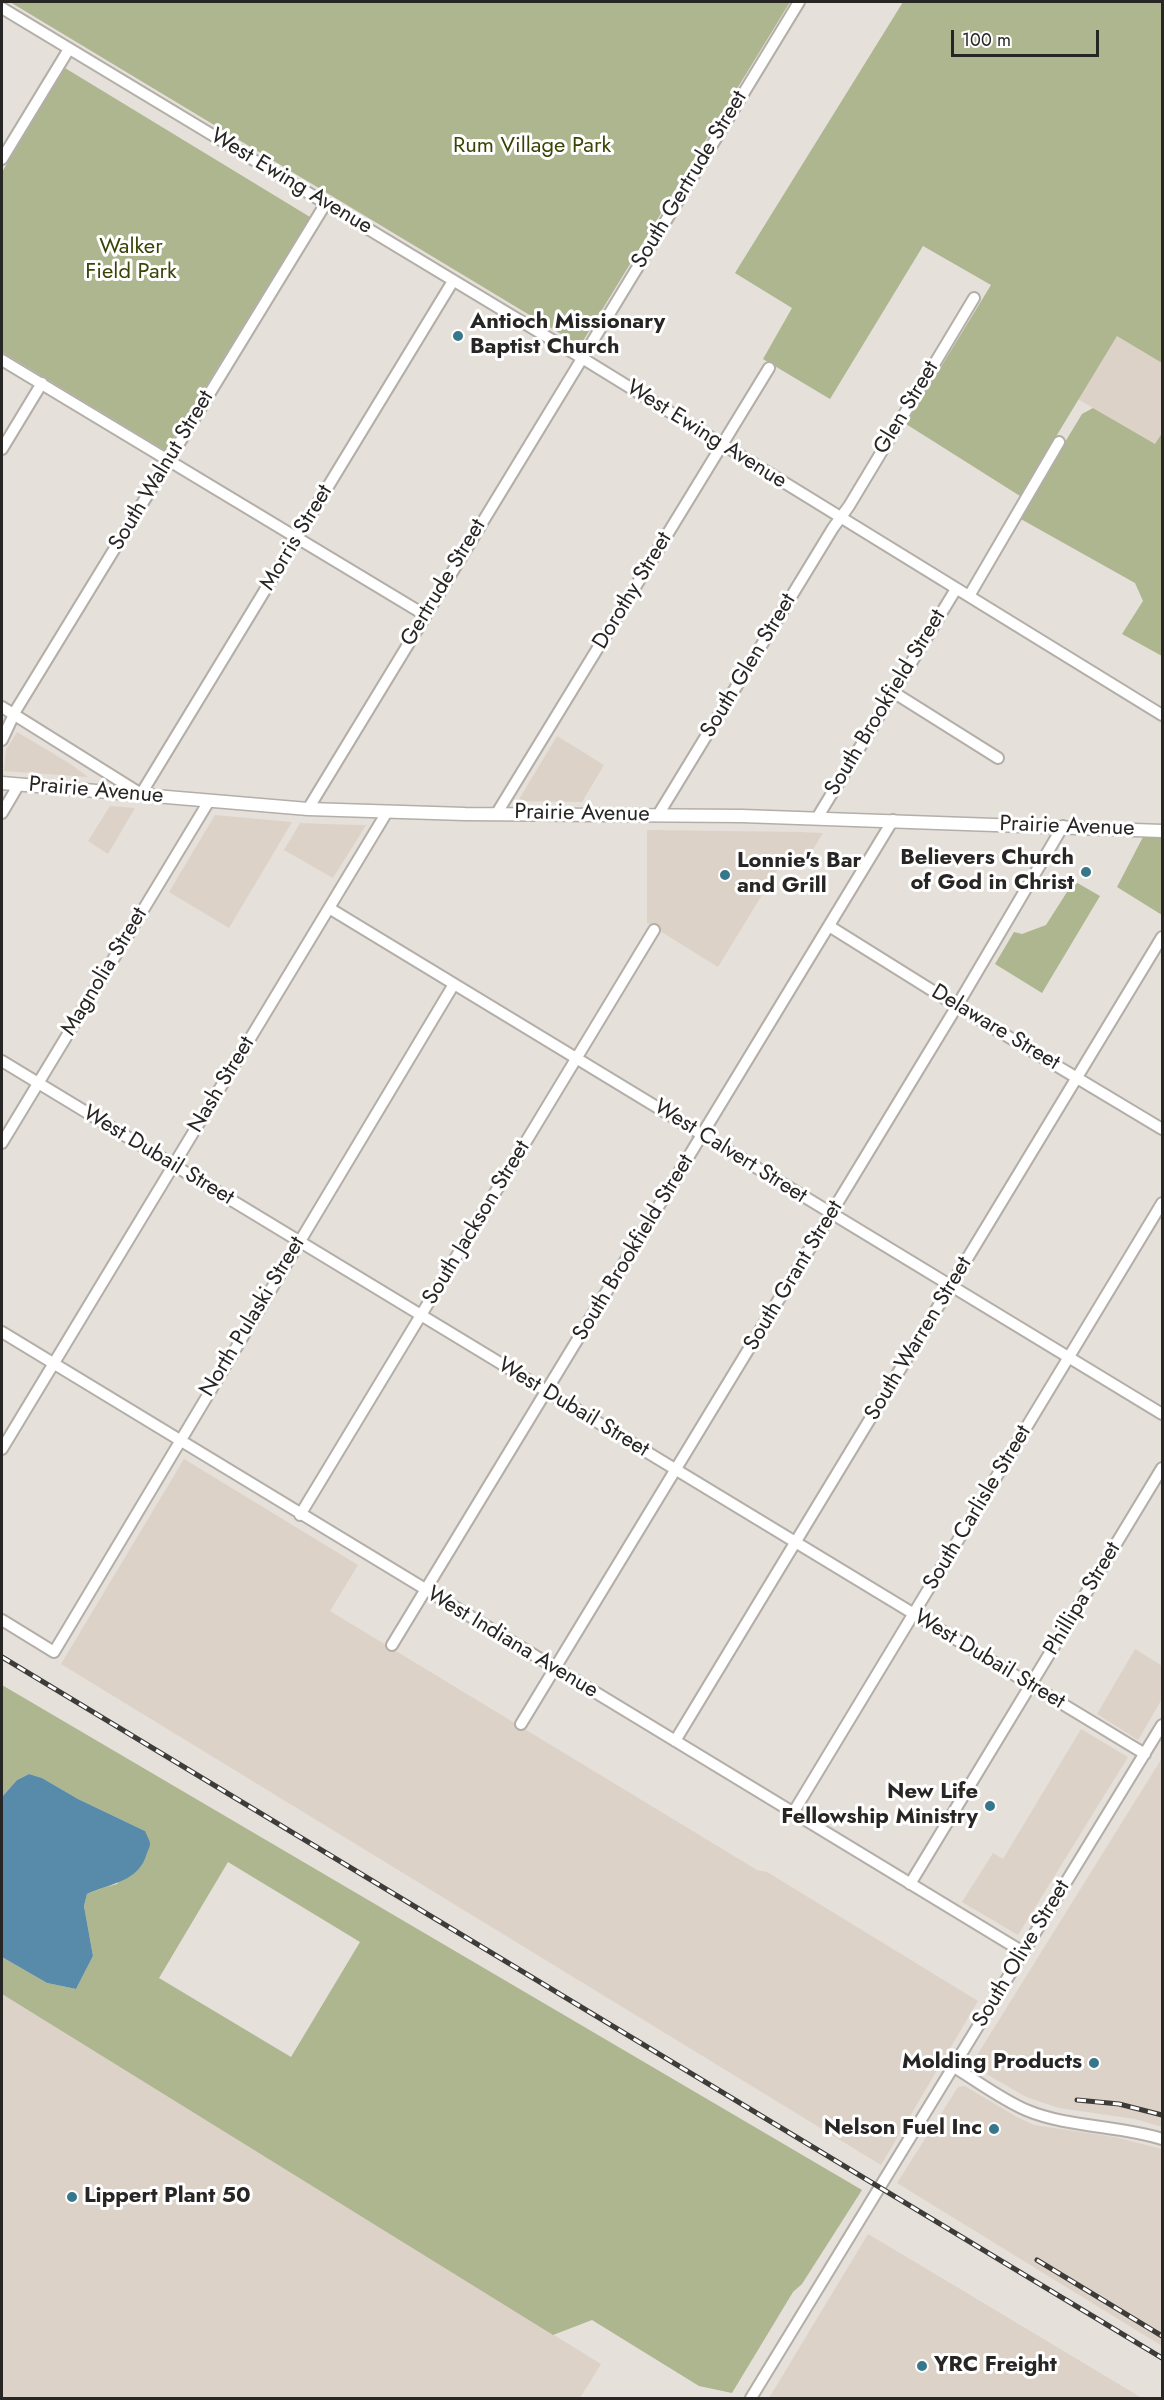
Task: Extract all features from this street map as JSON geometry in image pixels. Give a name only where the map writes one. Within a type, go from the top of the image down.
[{"type":"main road","name":"Prairie Avenue","points":[[2,783],[308,809],[817,818],[1162,831]]},
{"type":"street","name":"South Gertrude Street","points":[[582,358],[799,2]]},
{"type":"street","name":"West Ewing Avenue","points":[[2,8],[582,358],[1162,715]]},
{"type":"street","points":[[2,159],[69,49]]},
{"type":"street","name":"South Walnut Street","points":[[2,740],[14,715],[326,203]]},
{"type":"street","name":"Morris Street","points":[[141,794],[453,281]]},
{"type":"street","name":"Glen Street","points":[[840,518],[974,298]]},
{"type":"street","name":"Gertrude Street","points":[[308,809],[582,358]]},
{"type":"street","points":[[2,360],[424,615]]},
{"type":"street","name":"Dorothy Street","points":[[497,813],[768,368]]},
{"type":"street","points":[[2,449],[42,383]]},
{"type":"street","name":"South Brookfield Street","points":[[969,596],[1059,442]]},
{"type":"street","name":"South Glen Street","points":[[658,815],[840,518]]},
{"type":"street","name":"South Brookfield Street","points":[[817,818],[956,589]]},
{"type":"street","points":[[893,692],[998,758]]},
{"type":"street","points":[[2,707],[141,794]]},
{"type":"street","points":[[2,813],[19,784]]},
{"type":"street","name":"Magnolia Street","points":[[2,1143],[209,801]]},
{"type":"street","name":"Nash Street","points":[[2,1449],[387,812]]},
{"type":"street","name":"South Brookfield Street","points":[[392,1645],[893,820]]},
{"type":"street","name":"South Grant Street","points":[[521,1724],[957,1006],[1063,826]]},
{"type":"street","name":"West Calvert Street","points":[[329,908],[1162,1414]]},
{"type":"street","name":"Delaware Street","points":[[829,926],[1162,1129]]},
{"type":"street","name":"South Jackson Street","points":[[300,1515],[654,930]]},
{"type":"street","name":"South Warren Street","points":[[675,1741],[1162,937]]},
{"type":"street","name":"North Pulaski Street","points":[[2,1620],[54,1652],[454,984]]},
{"type":"street","name":"West Dubail Street","points":[[2,1061],[1145,1754]]},
{"type":"street","name":"South Carlisle Street","points":[[793,1813],[1162,1203]]},
{"type":"street","name":"West Indiana Avenue","points":[[2,1332],[1023,1952]]},
{"type":"street","name":"Phillipa Street","points":[[910,1884],[1162,1468]]},
{"type":"street","name":"South Olive Street","points":[[751,2398],[1162,1725]]},
{"type":"street","points":[[954,2067],[1025,2109],[1076,2124],[1125,2129],[1162,2139]]},
{"type":"shaded area","points":[[1117,335],[1162,363],[1162,433],[1155,445],[1078,399]]},
{"type":"shaded area","points":[[17,732],[88,777],[4,771],[6,750]]},
{"type":"shaded area","points":[[557,736],[604,765],[582,802],[518,801]]},
{"type":"shaded area","points":[[110,806],[135,808],[108,854],[88,841]]},
{"type":"shaded area","points":[[215,815],[292,822],[229,928],[169,892]]},
{"type":"shaded area","points":[[300,823],[366,825],[333,878],[284,850]]},
{"type":"shaded area","points":[[647,830],[823,833],[801,869],[784,859],[718,967],[647,923]]},
{"type":"shaded area","points":[[184,1459],[358,1565],[330,1611],[978,2001],[881,2165],[61,1664]]},
{"type":"shaded area","points":[[1135,1649],[1162,1666],[1162,1699],[1138,1740],[1097,1714]]},
{"type":"shaded area","points":[[1081,1729],[1128,1757],[1018,1935],[962,1902],[993,1853],[1003,1859]]},
{"type":"shaded area","points":[[1162,1758],[1162,2127],[1135,2119],[1059,2108],[1026,2097],[976,2068],[974,2060]]},
{"type":"shaded area","points":[[2,1994],[601,2364],[580,2398],[2,2398]]},
{"type":"shaded area","points":[[965,2086],[1034,2125],[1115,2137],[1162,2149],[1162,2346],[897,2183],[958,2087]]},
{"type":"shaded area","points":[[868,2234],[915,2262],[1142,2398],[769,2398]]},
{"type":"green space","name":"Rum Village Park","points":[[10,2],[790,2],[583,341],[576,343]]},
{"type":"green space","points":[[903,2],[1162,2],[1162,363],[1117,336],[1020,496],[906,424],[991,285],[923,246],[830,399],[763,359],[792,308],[735,273]]},
{"type":"green space","name":"Walker Field Park","points":[[65,68],[310,217],[166,451],[2,352],[2,172]]},
{"type":"green space","points":[[1093,408],[1155,444],[1162,433],[1162,656],[1122,634],[1143,601],[1135,583],[1019,518],[1082,414]]},
{"type":"green space","points":[[1143,837],[1162,838],[1162,915],[1117,887]]},
{"type":"green space","points":[[1074,881],[1100,896],[1042,993],[995,964],[1014,932],[1022,934],[1046,925]]},
{"type":"green space","points":[[2,1685],[862,2190],[802,2284],[793,2292],[732,2393],[699,2386],[592,2320],[553,2335],[2,1994],[2,1957],[47,1983],[76,1989],[93,1956],[84,1906],[87,1894],[117,1884],[145,1831],[78,1799],[42,1778],[29,1774],[17,1780],[2,1797]],"holes":[[[228,1862],[360,1942],[291,2057],[159,1978]]]},
{"type":"water","points":[[29,1774],[42,1778],[78,1799],[145,1831],[150,1842],[143,1863],[131,1876],[87,1894],[84,1906],[93,1956],[76,1989],[47,1983],[2,1957],[2,1797],[17,1780]]},
{"type":"railway","points":[[2,1657],[1162,2358]]},
{"type":"railway","points":[[1077,2100],[1119,2104],[1162,2115]]},
{"type":"railway","points":[[1037,2260],[1162,2336]]},
{"type":"place","name":"Antioch Missionary Baptist Church","points":[[458,336]]},
{"type":"place","name":"Believers Church of God in Christ","points":[[1086,872]]},
{"type":"place","name":"Lonnie's Bar and Grill","points":[[725,875]]},
{"type":"place","name":"New Life Fellowship Ministry","points":[[990,1806]]},
{"type":"place","name":"Molding Products","points":[[1094,2063]]},
{"type":"place","name":"Nelson Fuel Inc","points":[[994,2129]]},
{"type":"place","name":"Lippert Plant 50","points":[[72,2197]]},
{"type":"place","name":"YRC Freight","points":[[922,2366]]}]
